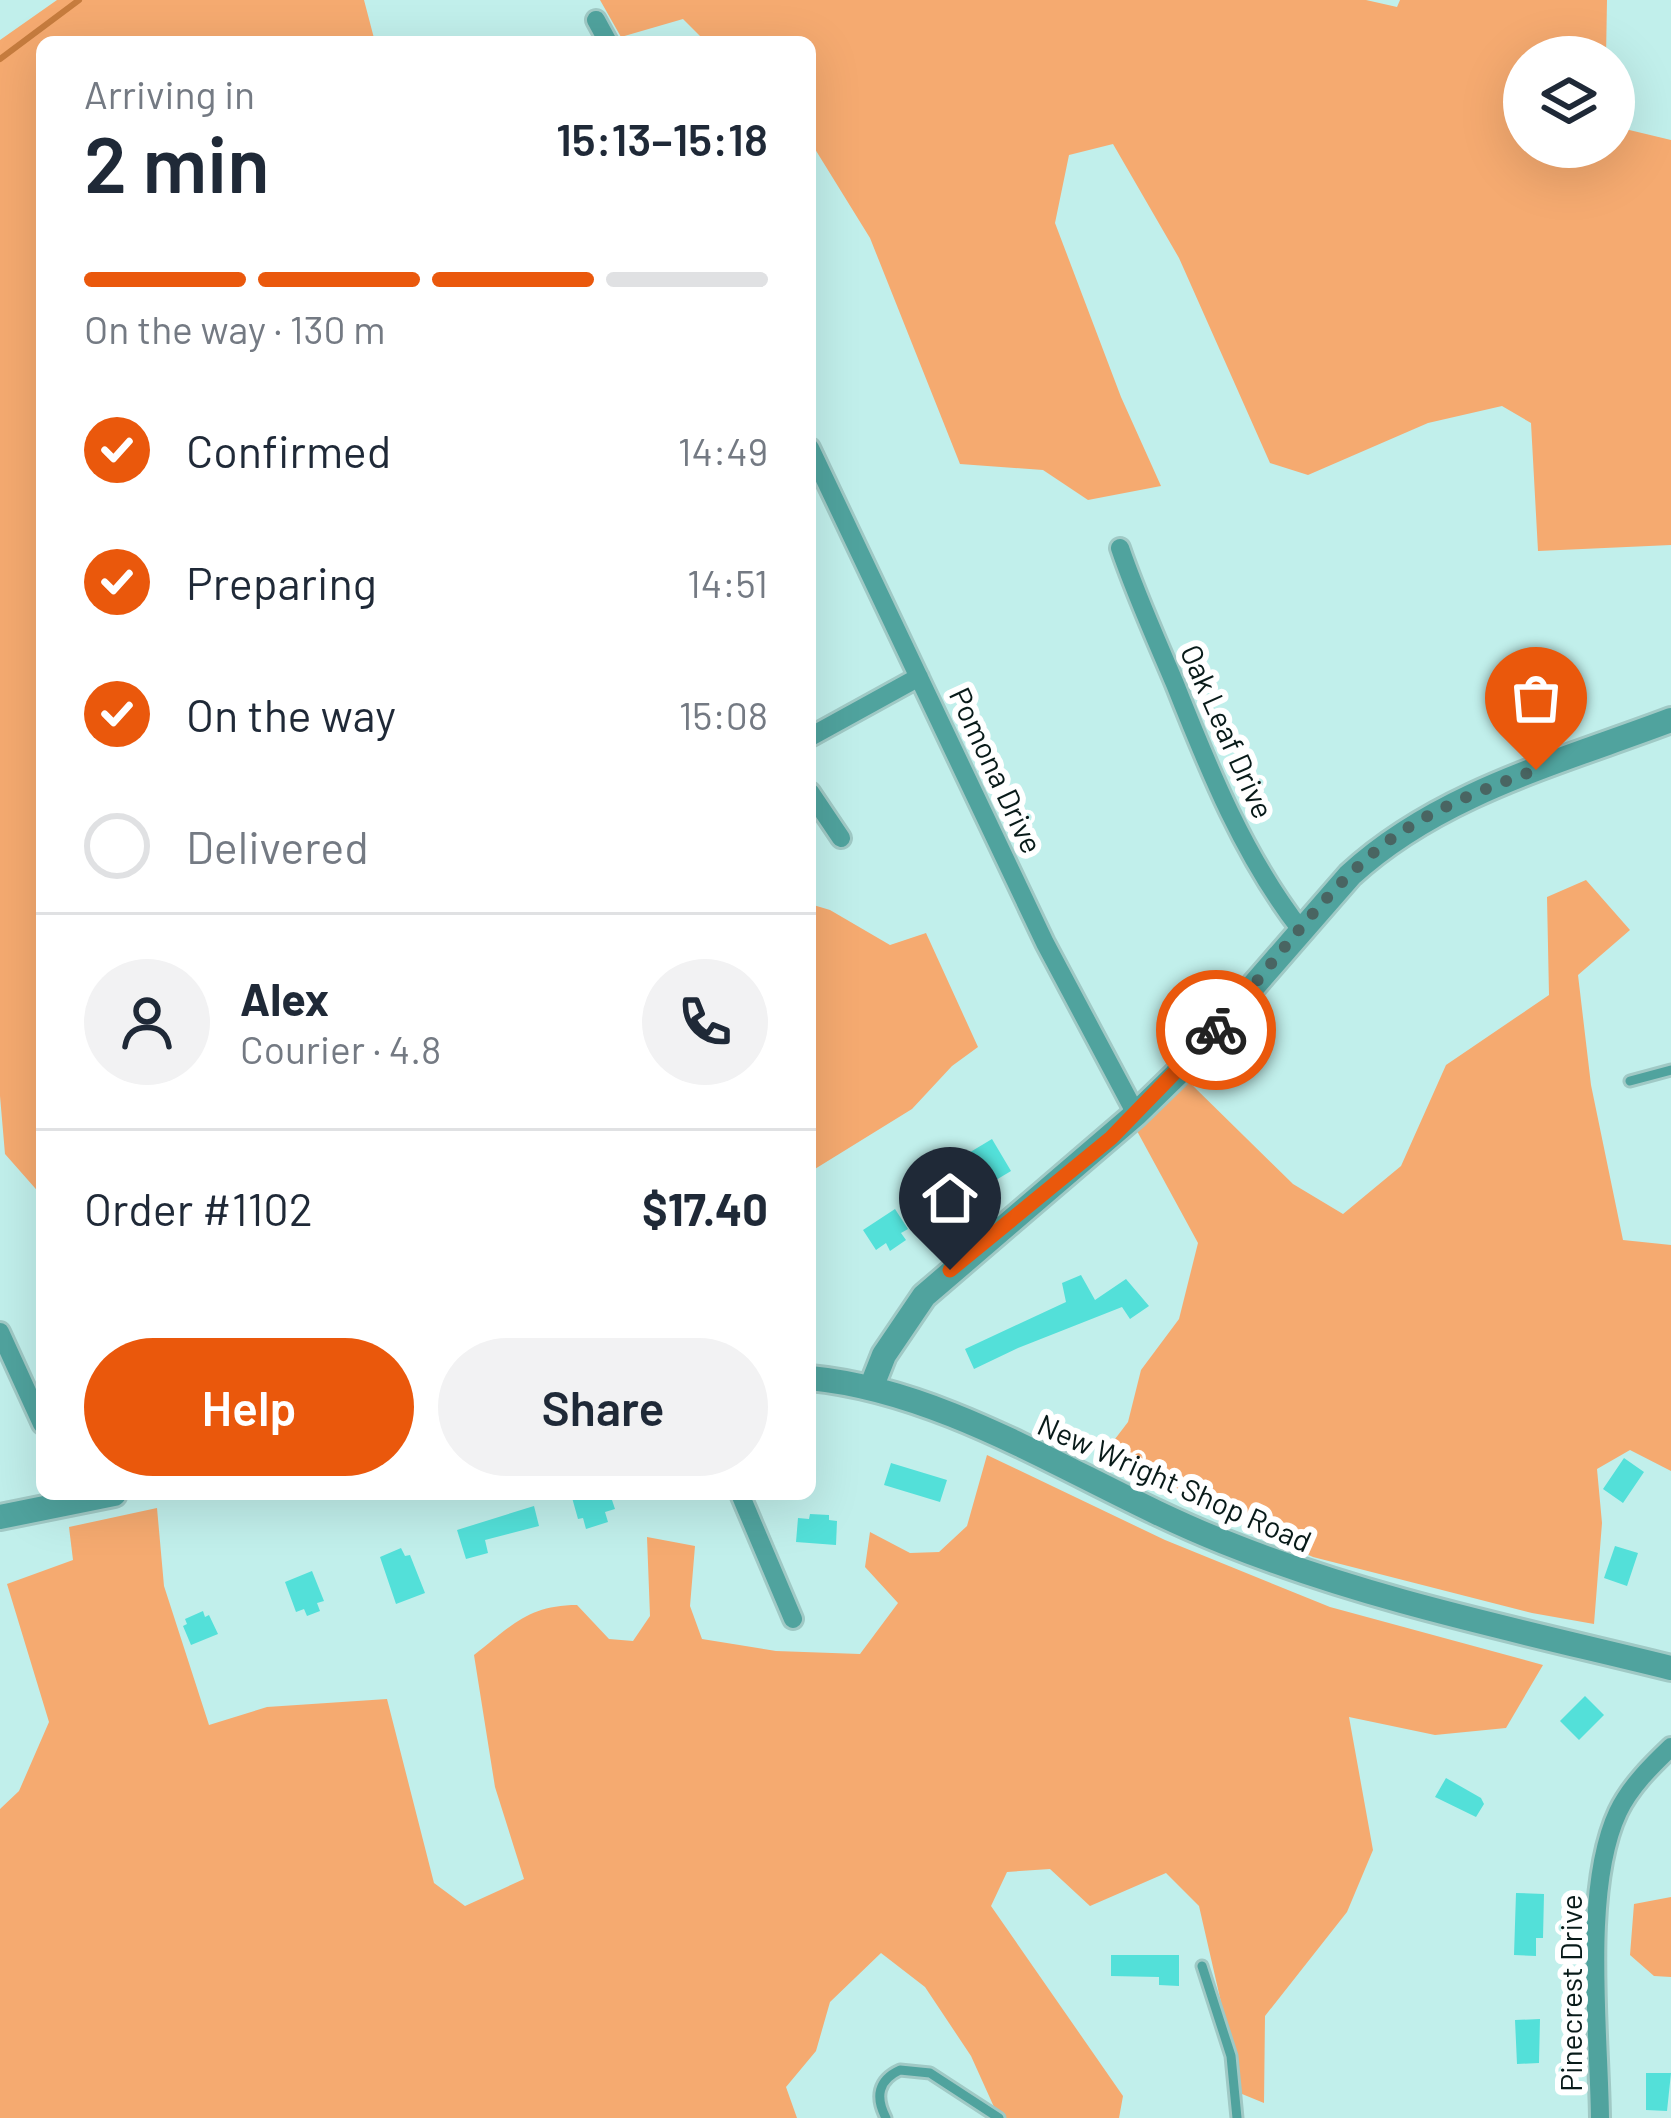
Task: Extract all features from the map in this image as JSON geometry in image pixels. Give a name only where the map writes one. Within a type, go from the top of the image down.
[{"type":"street","points":[[596,20],[605,36]]},
{"type":"street","name":"Pomona Drive","points":[[816,461],[1046,943],[1136,1114]]},
{"type":"street","name":"Oak Leaf Drive","points":[[1120,548],[1144,620],[1224,800],[1261,875],[1300,930]]},
{"type":"street","points":[[816,734],[919,676]]},
{"type":"street","points":[[871,1388],[884,1355],[924,1295],[1136,1114],[1378,849],[1412,825],[1505,782],[1671,720]]},
{"type":"street","points":[[816,801],[841,838]]},
{"type":"street","points":[[0,1332],[36,1411]]},
{"type":"street","name":"New Wright Shop Road","points":[[816,1379],[871,1388],[942,1412],[1145,1508],[1300,1571],[1671,1668]]},
{"type":"street","points":[[0,1516],[65,1500]]},
{"type":"street","points":[[743,1500],[793,1619]]},
{"type":"street","name":"Pinecrest Drive","points":[[1600,2118],[1598,1945],[1603,1866],[1620,1808],[1671,1747]]},
{"type":"lane","points":[[1630,1081],[1671,1070]]},
{"type":"lane","points":[[1202,1966],[1231,2056],[1238,2118]]},
{"type":"lane","points":[[886,2118],[878,2094],[890,2074],[900,2070],[930,2073],[999,2118]]},
{"type":"shaded area","points":[[57,0],[364,0],[373,36],[36,36],[36,1189],[5,1154],[0,1096],[0,40]]},
{"type":"shaded area","points":[[600,0],[1366,0],[1397,7],[1400,0],[1607,0],[1606,36],[1503,36],[1503,168],[1635,168],[1635,131],[1671,140],[1671,545],[1538,551],[1531,423],[1502,406],[1428,423],[1308,475],[1270,463],[1179,258],[1113,144],[1069,155],[1055,223],[1121,397],[1161,486],[1088,500],[1043,470],[960,464],[870,238],[816,151],[816,36],[700,36],[683,19],[624,36]]},
{"type":"shaded area","points":[[1586,880],[1630,930],[1578,975],[1591,1085],[1623,1240],[1671,1245],[1671,1471],[1630,1450],[1597,1469],[1602,1523],[1594,1624],[1532,1613],[1313,1557],[1099,1460],[1128,1422],[1141,1370],[1179,1319],[1198,1243],[1137,1131],[1189,1082],[1293,1184],[1343,1214],[1401,1166],[1446,1065],[1549,995],[1547,897]]},
{"type":"shaded area","points":[[816,906],[890,945],[926,933],[978,1047],[952,1066],[912,1109],[816,1168]]},
{"type":"shaded area","points":[[987,1455],[1165,1540],[1330,1607],[1543,1665],[1506,1728],[1435,1735],[1349,1717],[1373,1850],[1347,1912],[1265,2016],[1264,2103],[1242,2094],[1199,1906],[1166,1873],[1090,1906],[1050,1869],[1007,1872],[991,1906],[1123,2096],[1119,2118],[999,2118],[971,2056],[925,1987],[881,1953],[830,2002],[816,2051],[786,2087],[797,2118],[0,2118],[0,1809],[19,1791],[49,1722],[7,1584],[73,1560],[69,1527],[157,1508],[164,1586],[209,1725],[267,1707],[387,1699],[434,1883],[465,1906],[524,1879],[495,1787],[474,1655],[521,1619],[560,1606],[577,1605],[609,1639],[633,1641],[650,1616],[647,1537],[695,1546],[690,1606],[702,1639],[776,1651],[860,1654],[898,1603],[865,1567],[870,1532],[910,1553],[939,1552],[967,1526]]},
{"type":"shaded area","points":[[1671,1897],[1671,1977],[1654,1976],[1630,1955],[1634,1904]]},
{"type":"building","points":[[992,1139],[1011,1171],[986,1186],[967,1154]]},
{"type":"building","points":[[895,1209],[908,1229],[901,1233],[906,1240],[890,1251],[886,1243],[876,1250],[863,1230]]},
{"type":"building","points":[[1081,1275],[1095,1300],[1126,1279],[1149,1306],[1130,1319],[1122,1307],[974,1369],[965,1349],[1066,1302],[1062,1283]]},
{"type":"building","points":[[1624,1458],[1644,1472],[1623,1503],[1603,1489]]},
{"type":"building","points":[[891,1463],[947,1480],[940,1502],[884,1485]]},
{"type":"building","points":[[573,1500],[612,1500],[615,1509],[605,1512],[608,1522],[586,1529],[583,1518],[578,1519]]},
{"type":"building","points":[[534,1506],[539,1526],[485,1540],[488,1553],[466,1559],[457,1530]]},
{"type":"building","points":[[810,1514],[829,1515],[829,1520],[837,1521],[836,1545],[796,1542],[798,1518],[809,1519]]},
{"type":"building","points":[[1615,1546],[1638,1553],[1627,1586],[1604,1578]]},
{"type":"building","points":[[401,1548],[405,1556],[410,1555],[425,1593],[396,1604],[380,1557]]},
{"type":"building","points":[[312,1571],[324,1601],[317,1603],[320,1611],[307,1616],[304,1609],[296,1612],[285,1582]]},
{"type":"building","points":[[203,1611],[218,1634],[191,1645],[185,1619]]},
{"type":"building","points":[[1585,1696],[1604,1715],[1579,1740],[1560,1721]]},
{"type":"building","points":[[1446,1778],[1481,1798],[1484,1804],[1476,1817],[1435,1797]]},
{"type":"building","points":[[1516,1893],[1544,1894],[1543,1938],[1536,1938],[1536,1956],[1514,1955]]},
{"type":"building","points":[[1111,1955],[1179,1955],[1179,1986],[1159,1985],[1159,1977],[1111,1976]]},
{"type":"building","points":[[1540,2019],[1539,2063],[1517,2064],[1515,2020]]},
{"type":"building","points":[[1646,2073],[1671,2073],[1667,2111],[1646,2110]]},
{"type":"waterway","points":[[0,59],[79,0]]},
{"type":"way so far","points":[[1216,1030],[1300,930],[1378,849],[1443,809],[1536,770]]},
{"type":"route","points":[[950,1270],[1111,1138],[1216,1030]]}]
